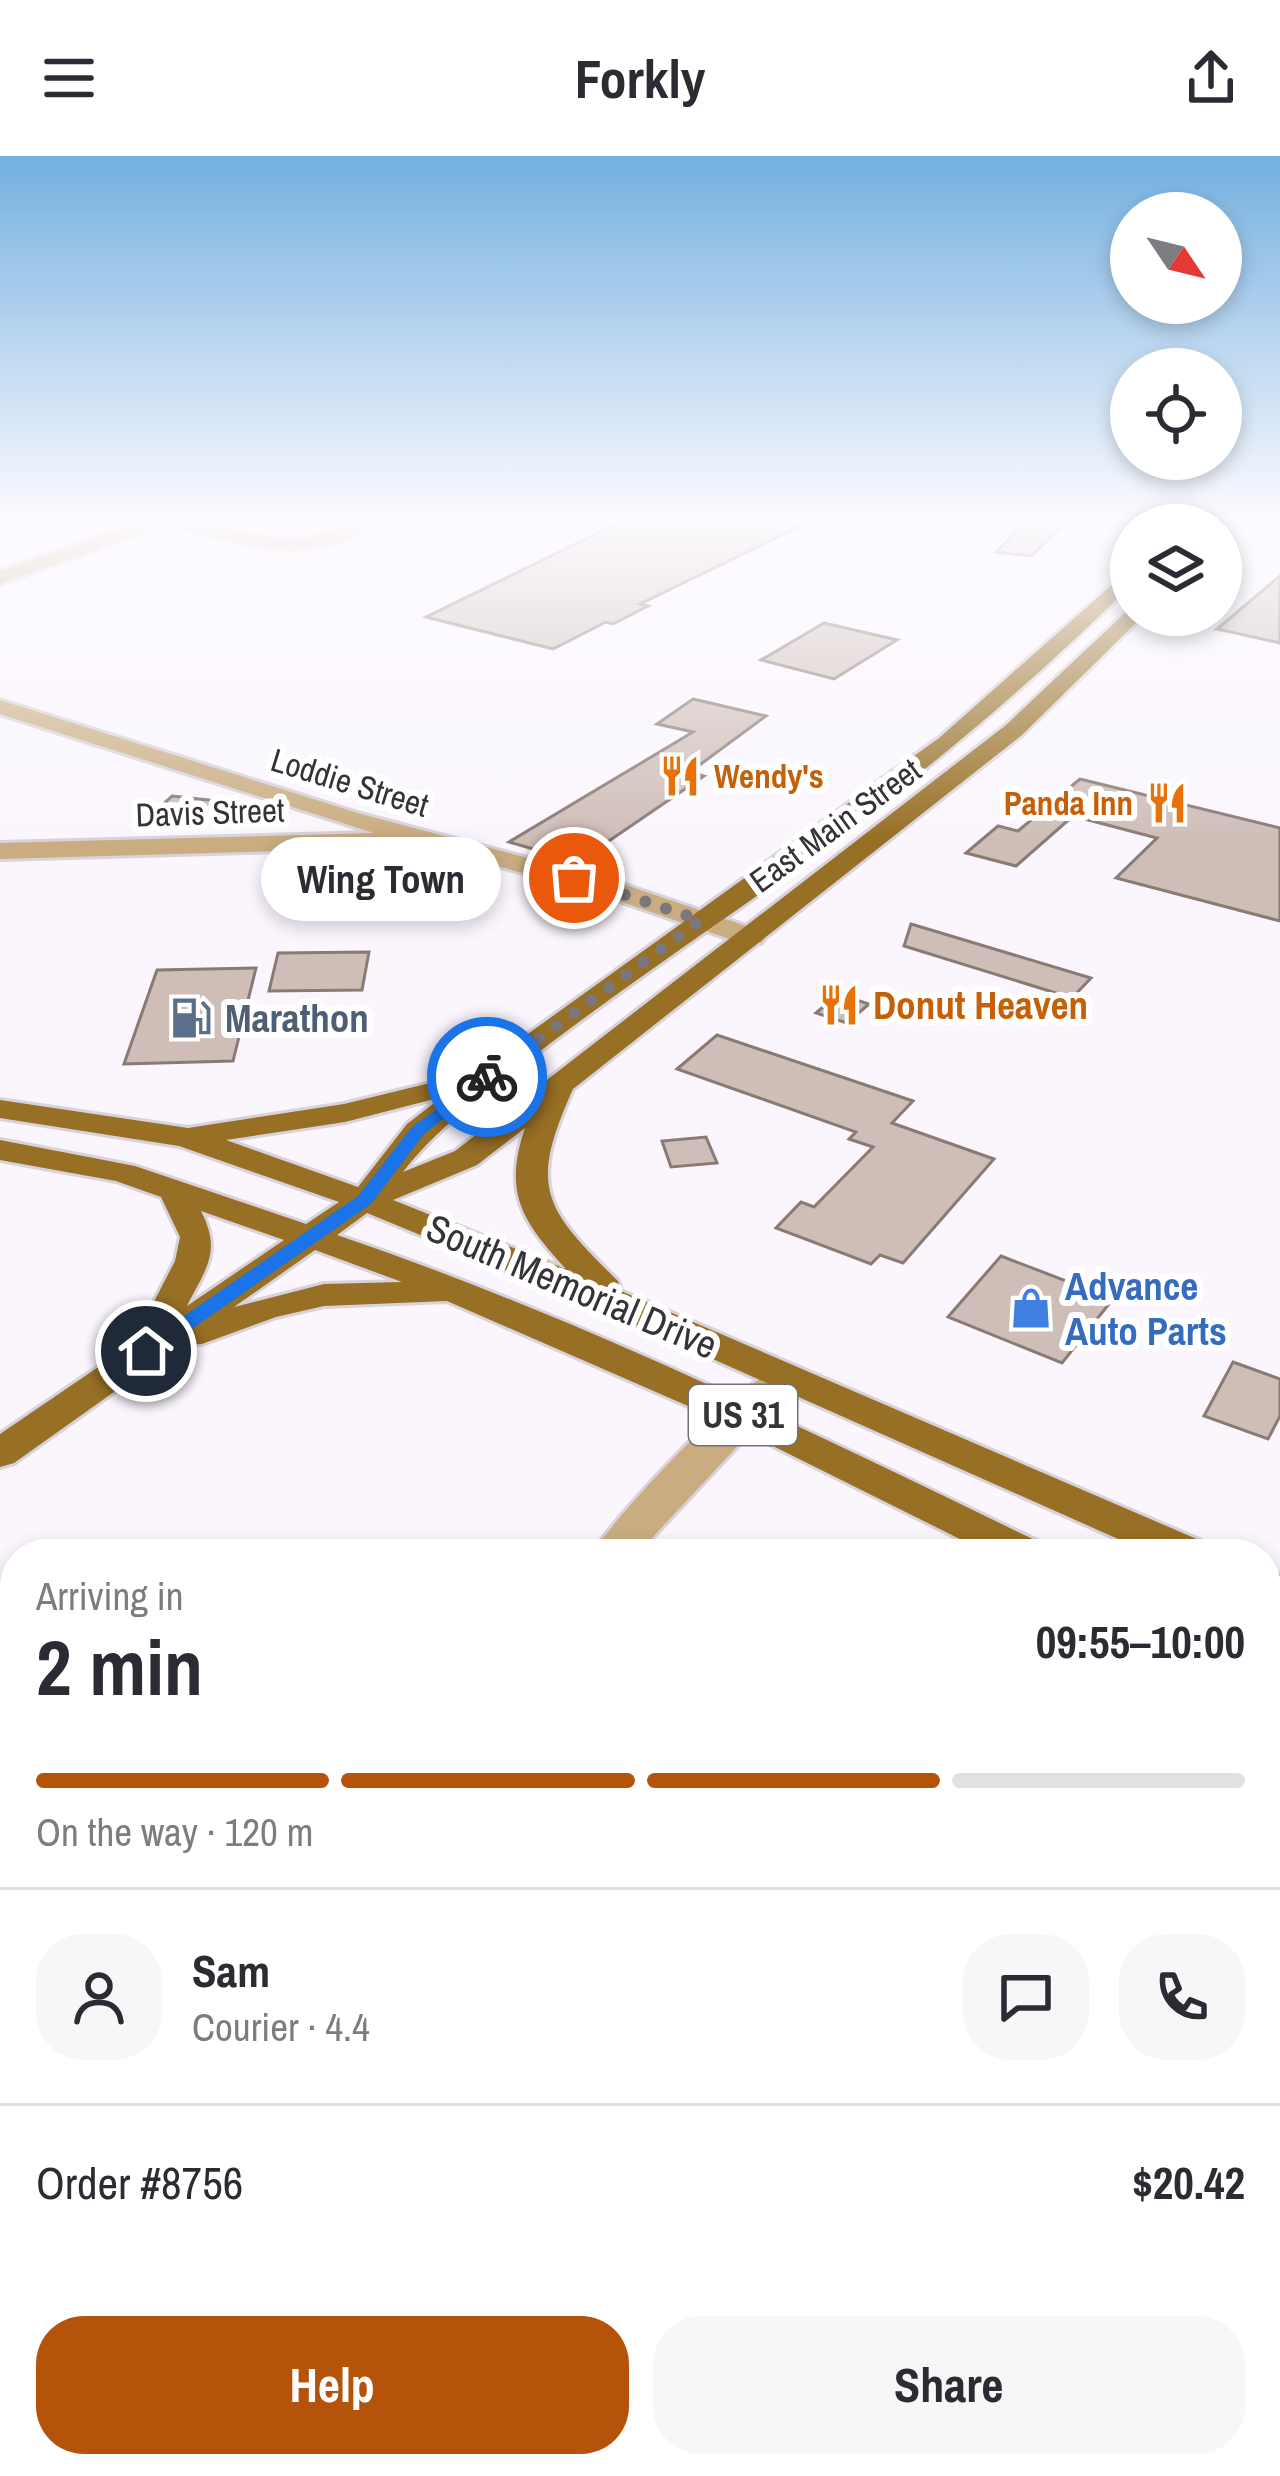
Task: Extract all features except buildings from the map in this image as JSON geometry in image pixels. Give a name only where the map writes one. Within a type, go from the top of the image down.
[{"type":"main road","name":"East Main Street","points":[[364,1200],[418,1131],[701,920],[825,836],[947,742],[1080,624]]},
{"type":"main road","name":"East Main Street","points":[[0,1453],[364,1200],[466,1158],[1014,730],[1112,636]]},
{"type":"main road","points":[[185,1137],[345,1113],[488,1076]]},
{"type":"main road","points":[[563,1078],[541,1122],[529,1162],[534,1204],[544,1225],[620,1304]]},
{"type":"main road","name":"South Memorial Drive","points":[[0,1109],[185,1137],[364,1200],[620,1304],[1156,1539]]},
{"type":"main road","name":"South Memorial Drive","points":[[0,1150],[123,1173],[310,1235],[741,1414],[995,1539]]},
{"type":"main road","points":[[146,1351],[192,1261],[197,1237],[174,1190]]},
{"type":"main road","points":[[146,1351],[267,1308],[324,1294],[452,1292]]},
{"type":"street","name":"Loddie Street","points":[[0,707],[422,839],[602,886],[751,937]]},
{"type":"street","name":"Davis Street","points":[[0,851],[422,839]]},
{"type":"street","points":[[627,1539],[741,1414],[782,1378]]},
{"type":"way so far","points":[[487,1077],[701,920],[574,878]]},
{"type":"place","name":"Wendy's","points":[[680,776]]},
{"type":"place","name":"Panda Inn","points":[[1167,803]]},
{"type":"place","name":"Wing Town","points":[[574,878]]},
{"type":"place","name":"Donut Heaven","points":[[839,1005]]},
{"type":"place","name":"Marathon","points":[[191,1018]]},
{"type":"place","name":"Advance Auto Parts","points":[[1031,1308]]},
{"type":"route","points":[[146,1351],[364,1200],[418,1131],[487,1077]]}]
